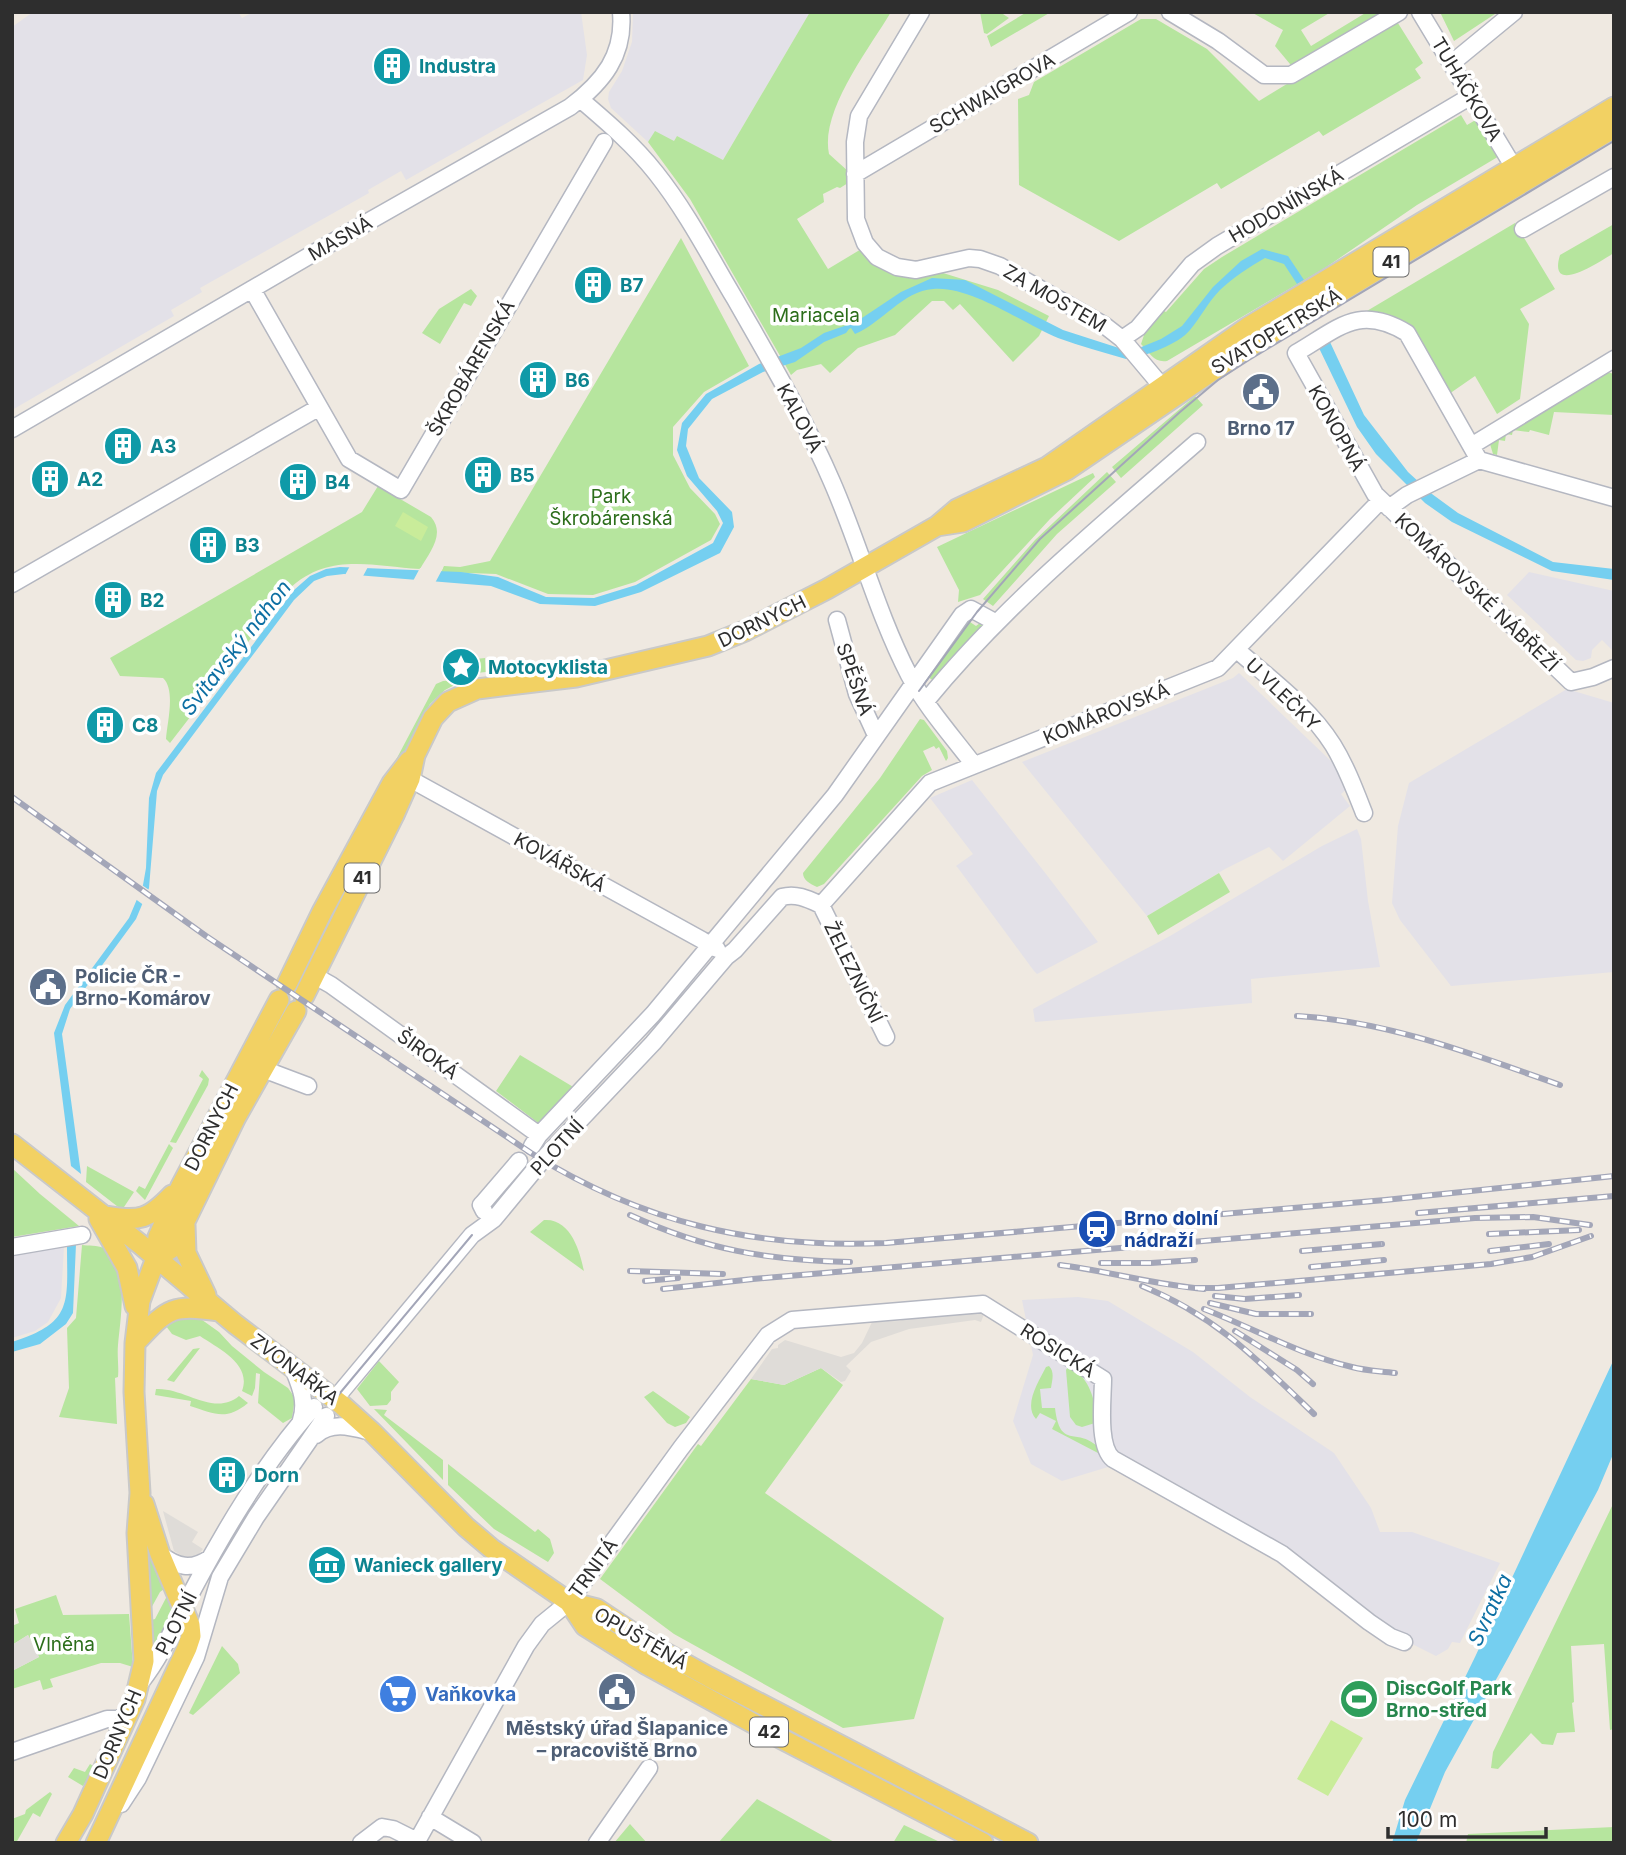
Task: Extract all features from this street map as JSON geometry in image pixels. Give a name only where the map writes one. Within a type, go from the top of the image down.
[{"type":"main road","name":"SVATOPETRSKÁ","points":[[937,526],[963,522],[1052,479],[1090,456],[1248,327],[1614,107]]},
{"type":"main road","name":"SVATOPETRSKÁ","points":[[1101,430],[1239,353],[1614,128]]},
{"type":"main road","name":"DORNYCH","points":[[66,1843],[83,1814],[128,1714],[139,1685],[144,1655],[137,1533],[141,1493],[134,1392],[135,1343],[137,1321],[148,1276],[156,1258],[158,1237],[181,1186],[322,912],[393,783],[415,755],[437,713],[448,702],[462,694],[482,688],[576,677],[719,643],[865,567],[937,526],[957,509],[1047,467],[1101,430]]},
{"type":"main road","name":"DORNYCH","points":[[156,1258],[172,1248],[236,1116],[315,976],[410,779],[415,755]]},
{"type":"main road","name":"ZVONAŘKA","points":[[12,1144],[293,1368],[325,1407],[372,1432],[471,1532],[569,1602]]},
{"type":"main road","points":[[97,1212],[128,1220],[143,1218],[154,1213],[181,1186]]},
{"type":"main road","points":[[97,1212],[127,1268],[137,1321]]},
{"type":"main road","points":[[186,1219],[186,1253],[192,1269],[216,1308]]},
{"type":"main road","points":[[135,1343],[165,1312],[192,1306],[216,1308]]},
{"type":"main road","name":"DORNYCH","points":[[100,1834],[189,1644],[190,1625],[160,1554],[141,1493]]},
{"type":"main road","name":"OPUŠTĚNÁ","points":[[569,1602],[585,1626],[647,1665],[796,1747],[983,1843]]},
{"type":"main road","name":"OPUŠTĚNÁ","points":[[569,1602],[597,1609],[651,1645],[720,1683],[1028,1843]]},
{"type":"street","name":"MASNÁ","points":[[12,429],[559,114],[580,99],[606,74],[621,41],[621,12]]},
{"type":"street","points":[[855,174],[855,142],[859,116],[921,12]]},
{"type":"street","name":"SCHWAIGROVA","points":[[855,174],[1129,12]]},
{"type":"street","points":[[1170,12],[1218,41],[1264,75],[1291,75],[1399,12]]},
{"type":"street","name":"TUHÁČKOVA","points":[[1420,12],[1513,166]]},
{"type":"street","points":[[1452,63],[1514,12]]},
{"type":"street","name":"HODONÍNSKÁ","points":[[1124,340],[1138,328],[1192,264],[1217,246],[1471,96]]},
{"type":"street","name":"KALOVÁ","points":[[580,99],[630,144],[663,182],[681,208],[763,349],[826,467],[880,612],[914,684],[974,765]]},
{"type":"street","name":"ŠKROBÁRENSKÁ","points":[[252,289],[349,459],[401,490],[604,142]]},
{"type":"street","name":"ZA MOSTEM","points":[[855,174],[856,219],[865,243],[877,257],[897,267],[916,270],[969,258],[1000,266],[1104,325],[1124,340],[1167,392]]},
{"type":"street","points":[[1523,229],[1614,177]]},
{"type":"street","name":"KONOPNÁ","points":[[1385,504],[1375,494],[1296,353],[1360,319],[1390,323],[1407,333],[1475,453]]},
{"type":"street","name":"KOMÁROVSKÁ","points":[[821,905],[924,788],[935,780],[1217,668],[1311,573],[1385,504],[1430,484],[1614,359]]},
{"type":"street","points":[[12,584],[318,408]]},
{"type":"street","points":[[926,701],[995,622],[1197,442]]},
{"type":"street","points":[[1475,453],[1614,498]]},
{"type":"street","name":"KOMÁROVSKÉ NÁBŘEŽÍ","points":[[1385,504],[1571,682],[1614,668]]},
{"type":"street","points":[[878,734],[965,612],[974,610],[995,622]]},
{"type":"street","name":"SPĚŠNÁ","points":[[837,620],[854,684],[864,711],[878,734]]},
{"type":"street","name":"U VLEČKY","points":[[1237,650],[1309,715],[1332,744],[1364,813]]},
{"type":"street","name":"PLOTNÍ","points":[[535,1141],[622,1048],[710,944],[848,779],[878,734]]},
{"type":"street","name":"KOVÁŘSKÁ","points":[[410,779],[710,944],[726,957]]},
{"type":"street","name":"PLOTNÍ","points":[[139,1685],[155,1663],[210,1559],[251,1492],[300,1423],[325,1407],[472,1235],[494,1219],[546,1156],[653,1043],[726,957],[782,897]]},
{"type":"street","name":"ŽELEZNIČNÍ","points":[[782,897],[803,897],[821,905],[886,1037]]},
{"type":"street","name":"ŠIROKÁ","points":[[315,976],[331,985],[535,1141]]},
{"type":"street","points":[[263,1069],[308,1086]]},
{"type":"street","name":"PLOTNÍ","points":[[484,1211],[481,1205],[519,1161]]},
{"type":"street","points":[[12,1247],[82,1235]]},
{"type":"street","name":"ROSICKÁ","points":[[765,1340],[782,1324],[792,1320],[983,1304],[1103,1379],[1104,1444],[1108,1455],[1282,1554],[1383,1633],[1404,1642]]},
{"type":"street","name":"TRNITÁ","points":[[361,1843],[382,1827],[393,1829],[416,1842],[526,1646],[542,1624],[569,1602],[681,1448],[765,1340]]},
{"type":"street","points":[[293,1368],[303,1395],[304,1408],[300,1423]]},
{"type":"street","name":"PLOTNÍ","points":[[203,1636],[220,1577],[256,1517],[312,1439],[325,1407]]},
{"type":"street","points":[[312,1439],[332,1426],[349,1426],[372,1432]]},
{"type":"street","name":"PLOTNÍ","points":[[160,1554],[171,1562],[186,1567],[210,1559]]},
{"type":"street","name":"DORNYCH","points":[[100,1834],[138,1777],[196,1657],[203,1636]]},
{"type":"street","points":[[12,1752],[128,1714]]},
{"type":"street","points":[[597,1843],[649,1768]]},
{"type":"street","points":[[430,1817],[473,1843]]},
{"type":"shaded area","points":[[33,12],[238,12],[242,18],[253,12],[581,12],[587,55],[583,80],[406,180],[401,171],[368,190],[369,193],[200,288],[202,292],[171,310],[174,316],[12,410],[12,27]]},
{"type":"shaded area","points":[[633,12],[810,12],[723,160],[677,136],[674,141],[653,136],[648,142],[611,108],[609,92],[622,71],[632,42]]},
{"type":"shaded area","points":[[1529,572],[1614,591],[1614,652],[1602,640],[1592,650],[1591,658],[1576,660],[1507,595]]},
{"type":"shaded area","points":[[1239,673],[1333,763],[1347,789],[1341,794],[1350,806],[1283,861],[1269,847],[1225,869],[1147,916],[1022,762],[1233,678]]},
{"type":"shaded area","points":[[1567,689],[1614,703],[1614,972],[1451,986],[1400,920],[1392,903],[1398,826],[1409,783]]},
{"type":"shaded area","points":[[972,780],[1098,942],[1037,974],[1034,971],[956,866],[973,854],[930,798]]},
{"type":"shaded area","points":[[1357,829],[1361,839],[1368,901],[1380,967],[1251,979],[1252,1003],[1035,1022],[1033,1009],[1170,936],[1322,846]]},
{"type":"shaded area","points":[[64,1246],[61,1298],[48,1322],[35,1331],[12,1338],[12,1256]]},
{"type":"shaded area","points":[[1078,1297],[1108,1301],[1193,1352],[1250,1397],[1334,1453],[1371,1508],[1380,1532],[1412,1532],[1500,1563],[1460,1643],[1452,1642],[1448,1649],[1436,1656],[1406,1641],[1391,1637],[1386,1644],[1334,1604],[1299,1568],[1120,1470],[1108,1467],[1062,1481],[1031,1464],[1013,1421],[1033,1355],[1022,1300]]},
{"type":"shaded area","points":[[971,1310],[984,1314],[981,1322],[975,1320],[909,1329],[871,1342],[846,1366],[851,1371],[845,1381],[841,1382],[821,1368],[784,1385],[751,1379],[772,1349],[778,1348],[785,1340],[841,1357],[854,1353],[872,1322],[900,1321],[917,1313]]},
{"type":"shaded area","points":[[163,1511],[198,1532],[192,1542],[203,1549],[197,1556],[186,1558],[174,1551]]},
{"type":"shaded area","name":"Vlněna","points":[[28,1635],[39,1657],[12,1671],[12,1645]]},
{"type":"green space","name":"Mariacela","points":[[810,12],[891,12],[848,81],[832,119],[828,137],[829,154],[849,172],[848,183],[823,194],[824,202],[797,219],[828,269],[863,248],[911,276],[943,273],[998,290],[1049,316],[1039,336],[1013,362],[960,304],[953,310],[944,301],[932,301],[895,335],[858,348],[830,373],[821,364],[797,370],[791,375],[690,199],[648,142],[655,131],[674,141],[677,136],[723,160]]},
{"type":"green space","points":[[980,12],[1000,12],[1009,18],[987,34],[984,33]]},
{"type":"green space","points":[[1027,12],[1051,12],[991,47],[987,36]]},
{"type":"green space","points":[[1251,12],[1331,12],[1301,30],[1311,46],[1367,12],[1391,12],[1423,63],[1415,69],[1421,78],[1323,136],[1319,131],[1221,189],[1217,183],[1119,241],[1019,185],[1018,99],[1029,95],[1034,82],[1141,19],[1156,19],[1207,49],[1259,101],[1300,76],[1275,46],[1283,30]]},
{"type":"green space","points":[[1440,12],[1498,12],[1454,41]]},
{"type":"green space","points":[[1461,115],[1467,125],[1479,118],[1501,155],[1417,205],[1325,268],[1167,361],[1155,359],[1141,344],[1147,327],[1162,310],[1166,312],[1204,269]]},
{"type":"green space","points":[[1515,223],[1555,289],[1520,309],[1529,324],[1520,399],[1497,414],[1475,376],[1449,394],[1415,333],[1345,324]]},
{"type":"green space","points":[[1614,224],[1614,253],[1578,273],[1561,274],[1558,268],[1560,255]]},
{"type":"green space","name":"Park Škrobárenská","points":[[681,238],[749,366],[704,392],[673,427],[673,455],[690,488],[715,514],[720,524],[711,540],[635,582],[593,595],[548,594],[496,574],[441,572],[444,566],[460,567],[490,561]]},
{"type":"green space","points":[[471,289],[477,296],[471,306],[464,303],[440,344],[422,333],[439,309]]},
{"type":"green space","points":[[1607,372],[1614,374],[1614,415],[1554,412],[1549,435],[1530,430],[1513,430],[1512,435],[1506,434],[1505,441],[1499,440],[1497,455],[1493,454],[1490,444],[1493,437]]},
{"type":"green space","points":[[1195,396],[1203,405],[1121,478],[1112,467]]},
{"type":"green space","points":[[1107,472],[1116,482],[1057,534],[993,606],[983,599],[1035,540]]},
{"type":"green space","points":[[1093,473],[1095,477],[1050,519],[980,595],[958,602],[959,590],[937,547]]},
{"type":"green space","points":[[378,486],[431,517],[435,523],[436,537],[420,569],[351,564],[319,570],[304,577],[289,589],[170,743],[166,739],[170,698],[167,683],[163,678],[120,676],[110,658],[362,512]]},
{"type":"green space","points":[[403,512],[428,527],[421,541],[395,526]]},
{"type":"green space","points":[[967,620],[976,626],[980,623],[986,627],[936,682],[926,676]]},
{"type":"green space","points":[[485,658],[486,672],[447,676],[457,661]]},
{"type":"green space","points":[[466,679],[445,690],[430,704],[380,797],[378,794],[436,684]]},
{"type":"green space","points":[[920,719],[924,720],[947,751],[946,761],[939,747],[936,749],[934,746],[923,751],[932,770],[922,776],[824,884],[817,887],[809,883],[803,873],[880,778]]},
{"type":"green space","points":[[1219,873],[1230,892],[1158,935],[1147,916]]},
{"type":"green space","points":[[520,1055],[575,1088],[542,1123],[496,1091]]},
{"type":"green space","points":[[202,1070],[209,1079],[208,1085],[176,1143],[170,1142],[203,1079],[199,1076]]},
{"type":"green space","points":[[169,1144],[173,1148],[145,1200],[136,1191],[139,1186],[145,1189]]},
{"type":"green space","points":[[87,1166],[134,1192],[122,1210],[86,1182]]},
{"type":"green space","points":[[12,1168],[40,1194],[79,1226],[12,1237]]},
{"type":"green space","points":[[544,1220],[561,1224],[567,1230],[577,1246],[584,1271],[530,1232]]},
{"type":"green space","points":[[82,1245],[101,1247],[112,1255],[121,1278],[118,1377],[115,1378],[117,1424],[59,1417],[69,1388],[67,1328],[76,1318]]},
{"type":"green space","points":[[198,1317],[264,1372],[288,1388],[295,1398],[292,1418],[283,1423],[258,1403],[260,1374],[256,1373],[252,1396],[242,1391],[242,1373],[232,1358],[200,1336],[186,1340],[172,1334],[166,1326],[178,1318]]},
{"type":"green space","points":[[200,1348],[174,1382],[167,1380],[193,1349]]},
{"type":"green space","points":[[379,1361],[399,1382],[391,1392],[391,1400],[387,1405],[370,1406],[357,1389]]},
{"type":"green space","points":[[1069,1365],[1087,1383],[1095,1406],[1095,1423],[1082,1427],[1076,1425],[1070,1417],[1066,1370]]},
{"type":"green space","points":[[1049,1366],[1053,1374],[1051,1388],[1040,1389],[1042,1408],[1055,1408],[1061,1429],[1070,1436],[1082,1438],[1097,1446],[1098,1453],[1052,1429],[1056,1421],[1040,1413],[1036,1419],[1032,1413],[1034,1393],[1046,1367]]},
{"type":"green space","points":[[821,1368],[843,1385],[765,1493],[944,1618],[914,1719],[843,1728],[674,1634],[600,1579],[698,1444],[701,1446],[751,1379],[784,1385]]},
{"type":"green space","points":[[156,1389],[219,1403],[229,1402],[239,1396],[248,1403],[233,1412],[220,1414],[190,1406],[191,1401],[155,1395]]},
{"type":"green space","points":[[653,1391],[690,1417],[686,1423],[675,1427],[667,1423],[644,1397]]},
{"type":"green space","points":[[374,1409],[387,1410],[384,1415],[443,1460],[443,1480]]},
{"type":"green space","points":[[448,1464],[535,1532],[538,1529],[550,1539],[554,1553],[548,1562],[494,1529],[448,1485]]},
{"type":"green space","points":[[1614,1502],[1614,1729],[1610,1730],[1604,1644],[1571,1646],[1575,1732],[1557,1733],[1553,1745],[1542,1744],[1531,1733],[1498,1769],[1491,1768],[1493,1752]]},
{"type":"green space","points":[[147,1550],[150,1551],[164,1589],[149,1612]]},
{"type":"green space","name":"Vlněna","points":[[56,1595],[63,1615],[129,1614],[133,1667],[120,1663],[101,1663],[50,1679],[53,1687],[43,1690],[40,1680],[12,1689],[12,1671],[39,1657],[28,1635],[12,1645],[12,1626],[19,1623],[15,1609]]},
{"type":"green space","points":[[167,1596],[176,1616],[153,1660],[151,1620],[155,1619]]},
{"type":"green space","points":[[222,1646],[238,1664],[240,1673],[193,1715],[189,1713]]},
{"type":"green space","points":[[1331,1720],[1363,1738],[1328,1796],[1297,1779]]},
{"type":"green space","points":[[90,1764],[95,1767],[83,1786],[68,1777],[74,1768],[85,1772]]},
{"type":"green space","points":[[50,1792],[52,1794],[40,1817],[33,1813],[16,1843],[12,1843],[12,1819],[25,1814],[26,1810]]},
{"type":"green space","points":[[757,1799],[836,1843],[718,1843]]},
{"type":"green space","points":[[630,1824],[647,1843],[614,1843]]},
{"type":"green space","points":[[904,1825],[942,1843],[893,1843]]},
{"type":"green space","points":[[1614,1827],[1614,1843],[1466,1843],[1468,1834]]},
{"type":"water","points":[[1262,249],[1288,256],[1304,280],[1297,284],[1284,264],[1265,258],[1220,290],[1185,335],[1170,345],[1142,356],[1126,359],[1075,344],[1044,332],[980,299],[948,289],[933,289],[912,295],[855,334],[851,328],[795,362],[763,372],[712,399],[688,429],[686,446],[699,478],[732,512],[734,527],[720,553],[641,592],[595,606],[540,604],[491,586],[344,574],[314,581],[294,600],[163,775],[157,791],[149,888],[136,919],[70,1009],[62,1034],[81,1174],[71,1166],[54,1033],[65,1005],[129,918],[143,885],[149,798],[156,773],[294,590],[310,576],[326,569],[340,567],[461,572],[498,577],[546,597],[594,598],[636,585],[713,543],[723,523],[717,511],[687,476],[677,450],[682,423],[706,394],[759,364],[801,348],[824,333],[856,322],[901,292],[932,278],[965,280],[1063,330],[1122,349],[1139,348],[1182,326],[1213,287],[1241,261]]},
{"type":"water","points":[[1330,342],[1364,415],[1408,472],[1432,494],[1458,513],[1553,562],[1614,569],[1614,580],[1552,571],[1452,522],[1425,503],[1376,454],[1357,427],[1319,348]]},
{"type":"water","points":[[76,1244],[73,1313],[66,1324],[40,1344],[12,1352],[12,1342],[47,1327],[63,1308],[67,1282],[67,1246]]},
{"type":"water","points":[[1614,1359],[1614,1452],[1598,1490],[1445,1772],[1416,1843],[1392,1843],[1405,1800]]},
{"type":"pier","points":[[351,564],[369,565],[362,578],[344,577]]},
{"type":"pier","points":[[420,568],[443,568],[435,583],[413,581]]},
{"type":"pier","points":[[139,883],[152,892],[145,906],[134,898]]},
{"type":"tram line","points":[[919,691],[977,612],[1040,539],[1218,380],[1614,141]]},
{"type":"tram line","points":[[335,1399],[472,1235]]},
{"type":"railway","points":[[12,797],[206,936],[531,1153],[615,1197],[658,1214],[701,1226],[746,1236],[791,1241],[886,1243],[1385,1200],[1614,1176]]},
{"type":"railway","points":[[1297,1016],[1331,1019],[1398,1032],[1463,1051],[1560,1085]]},
{"type":"railway","points":[[1418,1213],[1614,1196]]},
{"type":"railway","points":[[630,1215],[685,1237],[737,1251],[791,1259],[850,1262]]},
{"type":"railway","points":[[663,1289],[753,1279],[1475,1218],[1533,1217],[1590,1225]]},
{"type":"railway","points":[[1489,1234],[1579,1230]]},
{"type":"railway","points":[[1195,1288],[1491,1264],[1532,1257],[1591,1236]]},
{"type":"railway","points":[[1302,1251],[1382,1244]]},
{"type":"railway","points":[[1490,1251],[1549,1244]]},
{"type":"railway","points":[[1101,1263],[1195,1260]]},
{"type":"railway","points":[[1311,1267],[1384,1260]]},
{"type":"railway","points":[[1060,1265],[1204,1289]]},
{"type":"railway","points":[[630,1271],[723,1274]]},
{"type":"railway","points":[[645,1281],[678,1278]]},
{"type":"railway","points":[[1142,1286],[1214,1325],[1314,1414]]},
{"type":"railway","points":[[1215,1296],[1245,1299],[1299,1295]]},
{"type":"railway","points":[[1210,1303],[1256,1314],[1311,1314]]},
{"type":"railway","points":[[1204,1309],[1314,1356],[1357,1368],[1395,1373]]},
{"type":"railway","points":[[1235,1331],[1297,1370],[1313,1384]]},
{"type":"place","name":"Industra","points":[[392,66]]},
{"type":"place","name":"B7","points":[[593,285]]},
{"type":"place","name":"B6","points":[[538,380]]},
{"type":"place","name":"Brno 17","points":[[1261,392]]},
{"type":"place","name":"A3","points":[[123,446]]},
{"type":"place","name":"B5","points":[[483,475]]},
{"type":"place","name":"A2","points":[[50,479]]},
{"type":"place","name":"B4","points":[[298,482]]},
{"type":"place","name":"B3","points":[[208,545]]},
{"type":"place","name":"B2","points":[[113,600]]},
{"type":"place","name":"Motocyklista","points":[[461,667]]},
{"type":"place","name":"C8","points":[[105,725]]},
{"type":"place","name":"Policie ČR - Brno-Komárov","points":[[48,987]]},
{"type":"place","name":"Brno dolní nádraží","points":[[1097,1229]]},
{"type":"place","name":"Dorn","points":[[227,1475]]},
{"type":"place","name":"Wanieck gallery","points":[[327,1565]]},
{"type":"place","name":"Městský úřad Šlapanice – pracoviště Brno","points":[[617,1692]]},
{"type":"place","name":"Vaňkovka","points":[[398,1694]]},
{"type":"place","name":"DiscGolf Park Brno-střed","points":[[1359,1699]]},
{"type":"water label","name":"Svitavský náhon","points":[[236,648]]},
{"type":"water label","name":"Svratka","points":[[1490,1610]]}]
